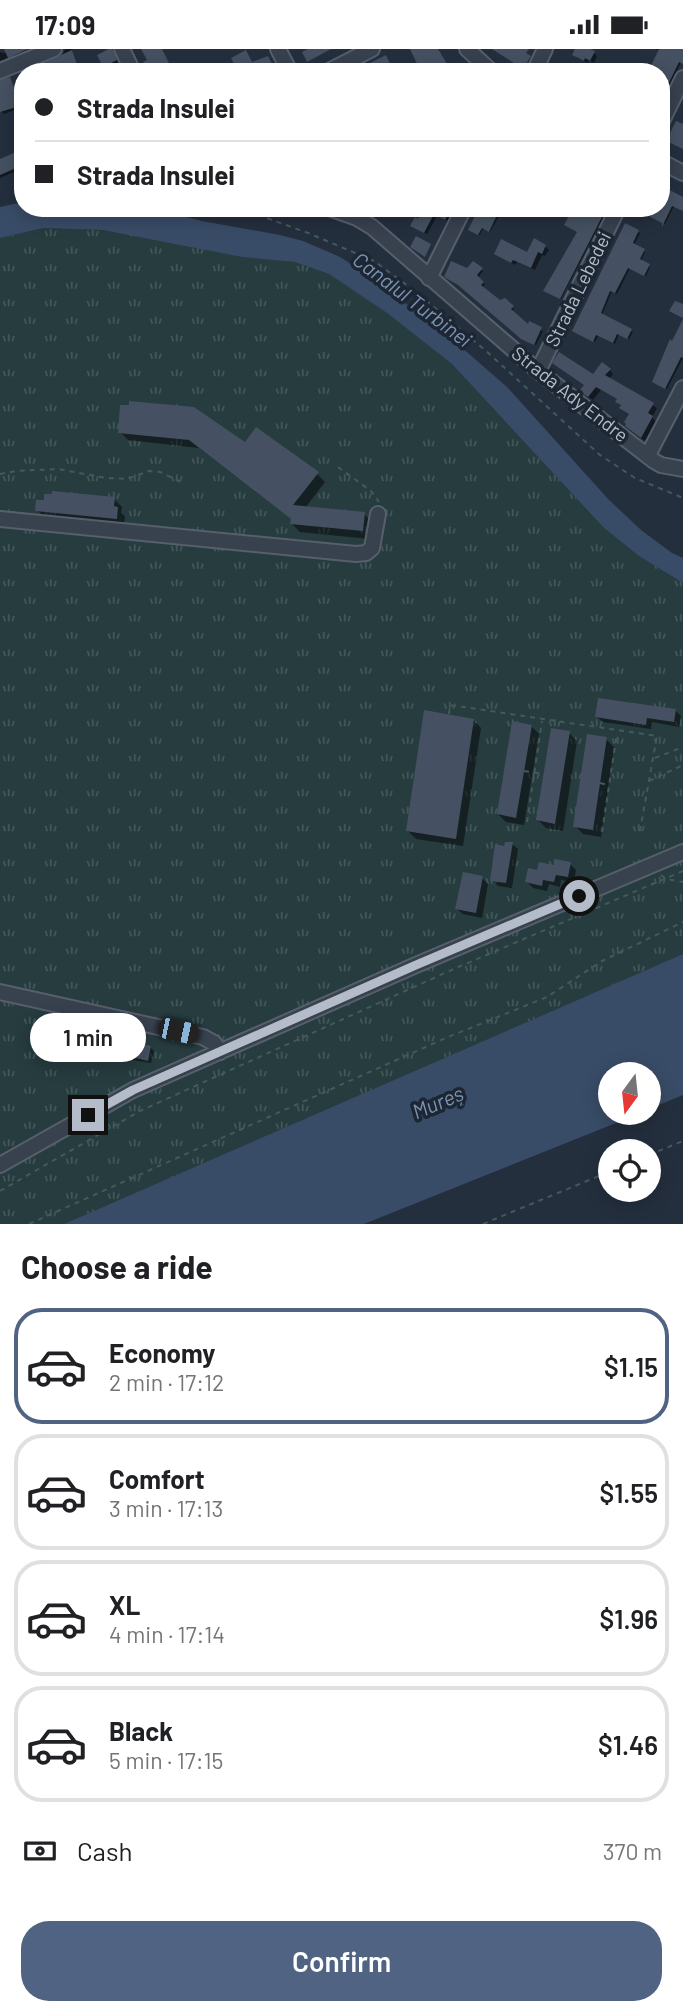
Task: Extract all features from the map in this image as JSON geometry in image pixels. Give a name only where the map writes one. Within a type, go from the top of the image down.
[{"type":"street","points":[[20,63],[54,49]]},
{"type":"street","points":[[345,63],[372,49]]},
{"type":"street","points":[[467,49],[482,63]]},
{"type":"street","points":[[670,105],[683,78]]},
{"type":"street","name":"Strada Ady Endre","points":[[361,217],[538,371],[661,465],[683,469]]},
{"type":"street","points":[[429,278],[460,217]]},
{"type":"street","name":"Strada Lebedei","points":[[538,371],[614,217]]},
{"type":"street","points":[[648,455],[683,388]]},
{"type":"street","points":[[0,519],[366,554],[372,548],[378,514]]},
{"type":"street","points":[[0,1165],[133,1090],[416,965],[683,852]]},
{"type":"street","points":[[0,992],[203,1037],[214,1043],[220,1052]]},
{"type":"path","points":[[264,217],[374,261],[415,291],[485,350],[600,455],[635,478],[683,498]]},
{"type":"path","points":[[338,467],[371,491],[379,501],[378,514]]},
{"type":"path","points":[[0,474],[58,469],[127,479],[149,471],[160,472],[181,482]]},
{"type":"path","points":[[449,714],[450,705],[656,736],[639,836]]},
{"type":"path","points":[[522,723],[523,717]]},
{"type":"path","points":[[527,822],[542,720]]},
{"type":"path","points":[[560,729],[561,723]]},
{"type":"path","points":[[597,736],[598,728]]},
{"type":"path","points":[[602,832],[617,731]]},
{"type":"path","points":[[653,759],[683,747]]},
{"type":"path","points":[[649,781],[683,765]]},
{"type":"path","points":[[524,771],[543,774]]},
{"type":"path","points":[[600,783],[609,785]]},
{"type":"path","points":[[650,866],[666,879],[683,882]]},
{"type":"path","points":[[0,1191],[140,1111],[432,979],[683,871]]},
{"type":"path","points":[[29,1224],[447,1037],[547,997],[602,961],[683,922]]},
{"type":"path","points":[[661,1150],[683,1141]]},
{"type":"path","points":[[483,1224],[598,1176]]},
{"type":"green space","points":[[43,228],[103,230],[150,237],[242,257],[295,262],[329,274],[387,313],[452,364],[604,528],[639,556],[683,583],[683,954],[64,1224],[0,1224],[0,238]]},
{"type":"water","name":"Canalul Turbinei","points":[[14,204],[14,217],[186,217],[280,235],[303,241],[340,257],[380,283],[507,387],[609,500],[641,530],[683,558],[683,583],[639,556],[604,528],[452,364],[387,313],[329,274],[295,262],[242,257],[103,230],[43,228],[0,238],[0,207]]},
{"type":"water","name":"Mureș","points":[[683,954],[683,1095],[662,1104],[662,1062],[598,1062],[598,1125],[611,1125],[364,1224],[64,1224]]},
{"type":"building","points":[[4,49],[28,49],[8,58]]},
{"type":"building","points":[[112,49],[117,60],[101,63],[97,55]]},
{"type":"building","points":[[141,49],[162,49],[169,63],[144,63],[147,60]]},
{"type":"building","points":[[308,49],[331,49],[307,62],[302,52]]},
{"type":"building","points":[[410,49],[438,49],[447,63],[417,63]]},
{"type":"building","points":[[492,49],[529,49],[526,53],[531,56],[527,63],[514,63]]},
{"type":"building","points":[[575,49],[595,51],[590,61],[585,58],[584,61],[572,55]]},
{"type":"building","points":[[659,49],[683,49],[683,64],[679,62],[670,81],[670,63],[652,63]]},
{"type":"building","points":[[72,50],[77,63],[43,63]]},
{"type":"building","points":[[246,50],[252,62],[268,56],[272,63],[234,63],[231,58]]},
{"type":"building","points":[[386,55],[390,63],[370,63]]},
{"type":"building","points":[[10,77],[14,87],[14,108],[0,112],[0,80]]},
{"type":"building","points":[[676,121],[683,124],[683,149],[670,143],[670,133]]},
{"type":"building","points":[[14,153],[14,169],[0,175],[0,159]]},
{"type":"building","points":[[670,190],[683,197],[683,211],[672,206],[670,210]]},
{"type":"building","points":[[415,217],[432,217],[424,233],[410,226]]},
{"type":"building","points":[[474,217],[496,217],[489,232],[482,228],[478,235],[468,230]]},
{"type":"building","points":[[568,217],[602,217],[560,299],[543,291],[577,232],[564,225]]},
{"type":"building","points":[[650,217],[667,217],[662,227],[662,223]]},
{"type":"building","points":[[625,223],[639,230],[633,243],[645,249],[640,259],[650,264],[644,276],[628,268],[615,293],[610,291],[601,313],[632,329],[627,339],[617,334],[613,343],[596,335],[593,342],[572,331]]},
{"type":"building","points":[[416,236],[431,244],[425,257],[410,247]]},
{"type":"building","points":[[534,238],[546,245],[542,254],[538,252],[531,268],[513,260],[511,263],[494,254],[501,239],[527,252]]},
{"type":"building","points":[[451,261],[467,268],[473,261],[483,268],[477,275],[484,282],[481,285],[500,300],[505,298],[514,306],[511,309],[528,324],[529,321],[542,327],[534,345],[521,339],[458,285],[444,277]]},
{"type":"building","points":[[675,301],[683,304],[683,318],[669,311]]},
{"type":"building","points":[[683,319],[683,358],[681,357],[665,389],[652,382],[670,339],[672,341]]},
{"type":"building","points":[[559,352],[593,374],[602,362],[611,369],[605,375],[654,403],[648,413],[653,416],[641,438],[625,426],[624,422],[629,414],[619,408],[621,405],[615,402],[617,399],[596,387],[588,397],[579,391],[584,385],[552,363]]},
{"type":"building","points":[[129,401],[194,407],[245,442],[256,427],[319,472],[293,505],[365,512],[363,531],[290,524],[291,519],[189,440],[118,433],[120,405],[129,405]]},
{"type":"building","points":[[52,491],[115,497],[117,519],[35,511],[36,500],[44,500],[44,494],[52,494]]},
{"type":"building","points":[[598,698],[676,709],[674,722],[647,718],[646,725],[595,717]]},
{"type":"building","points":[[424,710],[474,719],[456,839],[406,831]]},
{"type":"building","points":[[512,721],[532,725],[516,818],[497,814]]},
{"type":"building","points":[[551,728],[570,731],[555,824],[536,820]]},
{"type":"building","points":[[587,734],[607,737],[593,830],[573,827]]},
{"type":"building","points":[[505,842],[513,842],[506,883],[490,881],[495,844],[504,846]]},
{"type":"building","points":[[555,859],[571,862],[568,877],[556,875],[554,882],[543,880],[542,886],[525,882],[528,868],[537,870],[539,862],[554,865]]},
{"type":"building","points":[[463,872],[483,876],[476,913],[455,909]]},
{"type":"building","points":[[131,1041],[151,1046],[148,1061],[128,1056]]},
{"type":"route","points":[[88,1115],[133,1090],[579,896]]}]
